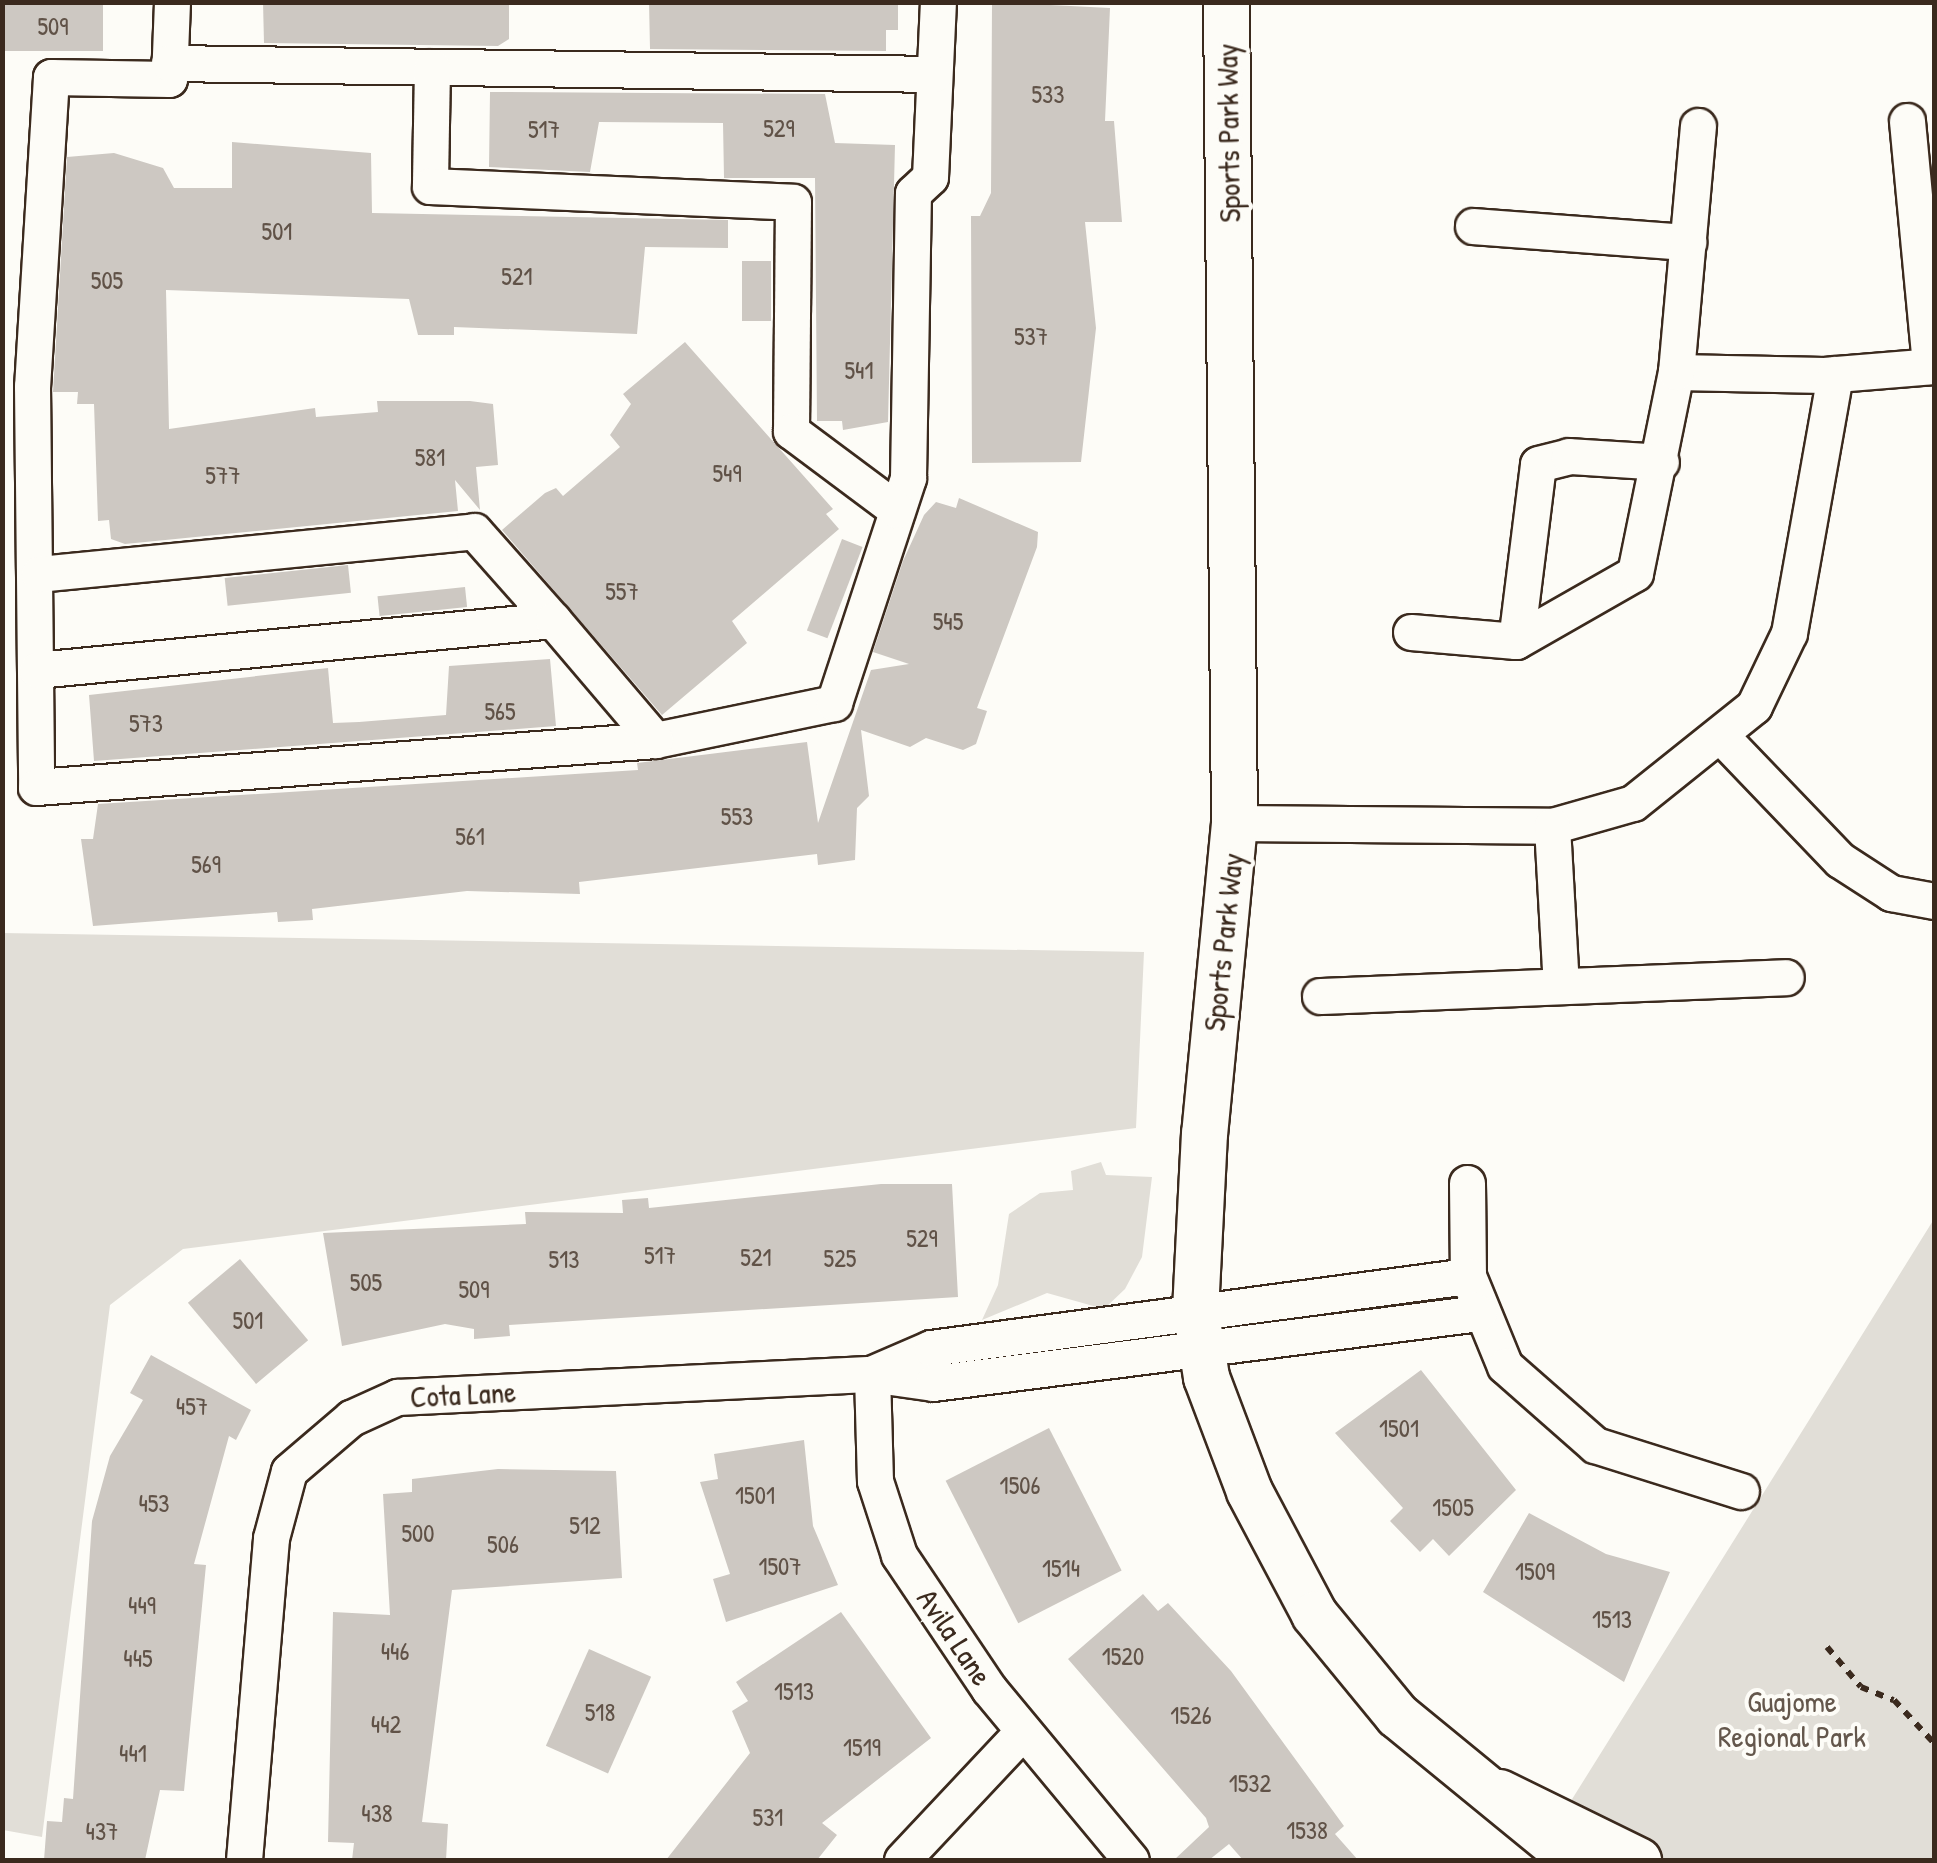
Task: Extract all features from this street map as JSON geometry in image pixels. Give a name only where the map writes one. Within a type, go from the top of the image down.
[{"type":"street","points":[[172,2],[169,79],[51,77],[32,386],[38,574],[36,787],[655,740],[834,703],[908,478],[913,193],[930,177],[938,2]]},
{"type":"street","name":"Sports Park Way","points":[[1226,2],[1234,823],[1195,1308],[1202,1353],[1249,1490],[1314,1614],[1397,1715],[1574,1860]]},
{"type":"street","points":[[169,62],[934,74]]},
{"type":"street","points":[[432,66],[430,186],[794,202],[791,431],[897,510]]},
{"type":"street","points":[[1676,372],[1835,374],[1932,366],[1907,120]]},
{"type":"street","points":[[1411,632],[1516,641],[1635,573],[1661,462],[1676,372],[1698,126]]},
{"type":"street","points":[[1474,226],[1688,242]]},
{"type":"street","points":[[1234,823],[1552,826],[1633,803],[1754,706],[1789,633],[1835,374]]},
{"type":"street","points":[[1516,641],[1538,464],[1569,456],[1661,462]]},
{"type":"street","points":[[38,574],[474,531],[655,740]]},
{"type":"street","points":[[37,670],[553,620]]},
{"type":"street","points":[[1720,735],[1840,860],[1890,893],[1934,901]]},
{"type":"street","points":[[1552,826],[1560,986]]},
{"type":"street","points":[[1320,996],[1786,977]]},
{"type":"street","points":[[1467,1183],[1468,1276],[1479,1313],[1505,1366],[1595,1445],[1741,1491]]},
{"type":"street","name":"Cota Lane","points":[[872,1374],[931,1348],[1195,1308],[1468,1276]]},
{"type":"street","name":"Cota Lane","points":[[244,1860],[272,1538],[289,1471],[351,1418],[397,1397],[872,1374],[933,1384],[1202,1353],[1479,1313]]},
{"type":"street","name":"Avila Lane","points":[[872,1374],[875,1480],[899,1555],[1023,1731],[1131,1860]]},
{"type":"street","points":[[902,1860],[1023,1731]]},
{"type":"street","name":"Sports Park Way","points":[[1483,1786],[1551,1810],[1638,1860]]},
{"type":"path","points":[[1828,1647],[1861,1687],[1894,1700],[1934,1743]]},
{"type":"green space","points":[[2,933],[1144,952],[1136,1128],[183,1249],[110,1305],[42,1837],[3,1830]]},
{"type":"green space","points":[[1101,1162],[1106,1175],[1152,1177],[1142,1257],[1125,1289],[1104,1309],[1047,1293],[982,1320],[998,1285],[1009,1214],[1040,1193],[1073,1190],[1071,1171]]},
{"type":"green space","name":"Guajome Regional Park","points":[[1934,1219],[1934,1860],[1534,1860],[1811,1417]]},
{"type":"building","points":[[2,2],[103,2],[103,51],[2,51]]},
{"type":"building","points":[[263,2],[509,2],[509,39],[498,46],[264,43]]},
{"type":"building","points":[[649,2],[898,2],[898,30],[886,30],[886,51],[650,49]]},
{"type":"building","points":[[992,2],[1110,8],[1105,121],[1114,121],[1122,222],[1085,222],[1096,328],[1081,462],[972,463],[971,216],[980,216],[991,193]]},
{"type":"building","points":[[490,92],[825,94],[835,143],[895,145],[888,422],[843,430],[842,421],[817,421],[815,178],[724,178],[723,123],[599,122],[590,172],[489,167]]},
{"type":"building","points":[[232,142],[371,153],[372,213],[728,220],[728,248],[645,247],[637,334],[454,327],[454,335],[418,335],[409,299],[166,290],[169,429],[315,408],[316,417],[378,412],[377,401],[470,401],[493,404],[498,465],[476,467],[480,510],[455,480],[458,511],[125,544],[111,539],[109,520],[98,521],[94,404],[77,404],[78,392],[53,392],[67,157],[114,153],[163,168],[174,188],[232,188]]},
{"type":"building","points":[[742,261],[771,261],[771,321],[742,321]]},
{"type":"building","points":[[685,342],[833,509],[826,514],[839,529],[732,621],[747,643],[662,715],[502,530],[545,493],[556,488],[563,496],[620,447],[610,435],[631,404],[623,394]]},
{"type":"building","points":[[959,498],[1038,532],[1037,547],[977,708],[987,711],[976,744],[963,750],[926,738],[910,747],[861,730],[869,796],[857,808],[855,860],[818,865],[817,854],[579,882],[580,894],[467,891],[312,909],[313,920],[278,922],[277,912],[93,926],[81,839],[93,839],[98,804],[638,770],[637,763],[807,742],[818,823],[871,670],[909,664],[873,652],[903,561],[924,515],[936,502],[956,508]]},
{"type":"building","points":[[842,539],[863,547],[827,638],[807,630]]},
{"type":"building","points":[[348,565],[351,593],[228,606],[225,578]]},
{"type":"building","points":[[465,587],[467,607],[380,616],[377,596]]},
{"type":"building","points":[[550,659],[556,726],[94,761],[89,695],[328,668],[333,723],[359,722],[446,715],[449,666]]},
{"type":"building","points":[[881,1184],[952,1184],[958,1297],[509,1325],[510,1336],[474,1339],[474,1329],[445,1324],[342,1346],[323,1233],[526,1224],[525,1212],[623,1213],[622,1200],[648,1198],[649,1208]]},
{"type":"building","points":[[240,1259],[308,1340],[256,1384],[188,1303]]},
{"type":"building","points":[[151,1355],[251,1410],[236,1440],[229,1436],[194,1564],[206,1565],[184,1791],[160,1790],[145,1860],[44,1860],[47,1821],[62,1822],[64,1798],[73,1799],[92,1521],[110,1456],[143,1400],[130,1393]]},
{"type":"building","points":[[1421,1370],[1516,1490],[1449,1556],[1433,1539],[1420,1552],[1390,1521],[1403,1508],[1335,1433]]},
{"type":"building","points":[[1049,1428],[1122,1571],[1018,1623],[946,1481]]},
{"type":"building","points":[[804,1440],[813,1526],[838,1585],[726,1622],[713,1579],[730,1574],[700,1482],[718,1479],[714,1454]]},
{"type":"building","points":[[498,1469],[616,1471],[622,1578],[452,1590],[422,1822],[448,1824],[446,1860],[352,1860],[354,1843],[328,1842],[333,1612],[390,1615],[383,1494],[412,1492],[412,1479]]},
{"type":"building","points":[[1529,1513],[1606,1554],[1670,1572],[1624,1682],[1483,1592]]},
{"type":"building","points":[[1143,1594],[1158,1611],[1168,1603],[1231,1671],[1344,1826],[1335,1834],[1358,1860],[1243,1860],[1229,1844],[1209,1860],[1174,1860],[1209,1827],[1206,1818],[1068,1659]]},
{"type":"building","points":[[841,1612],[931,1738],[822,1823],[837,1835],[817,1860],[666,1860],[750,1753],[732,1711],[748,1701],[736,1682]]},
{"type":"building","points":[[589,1649],[651,1677],[608,1773],[546,1746]]}]
